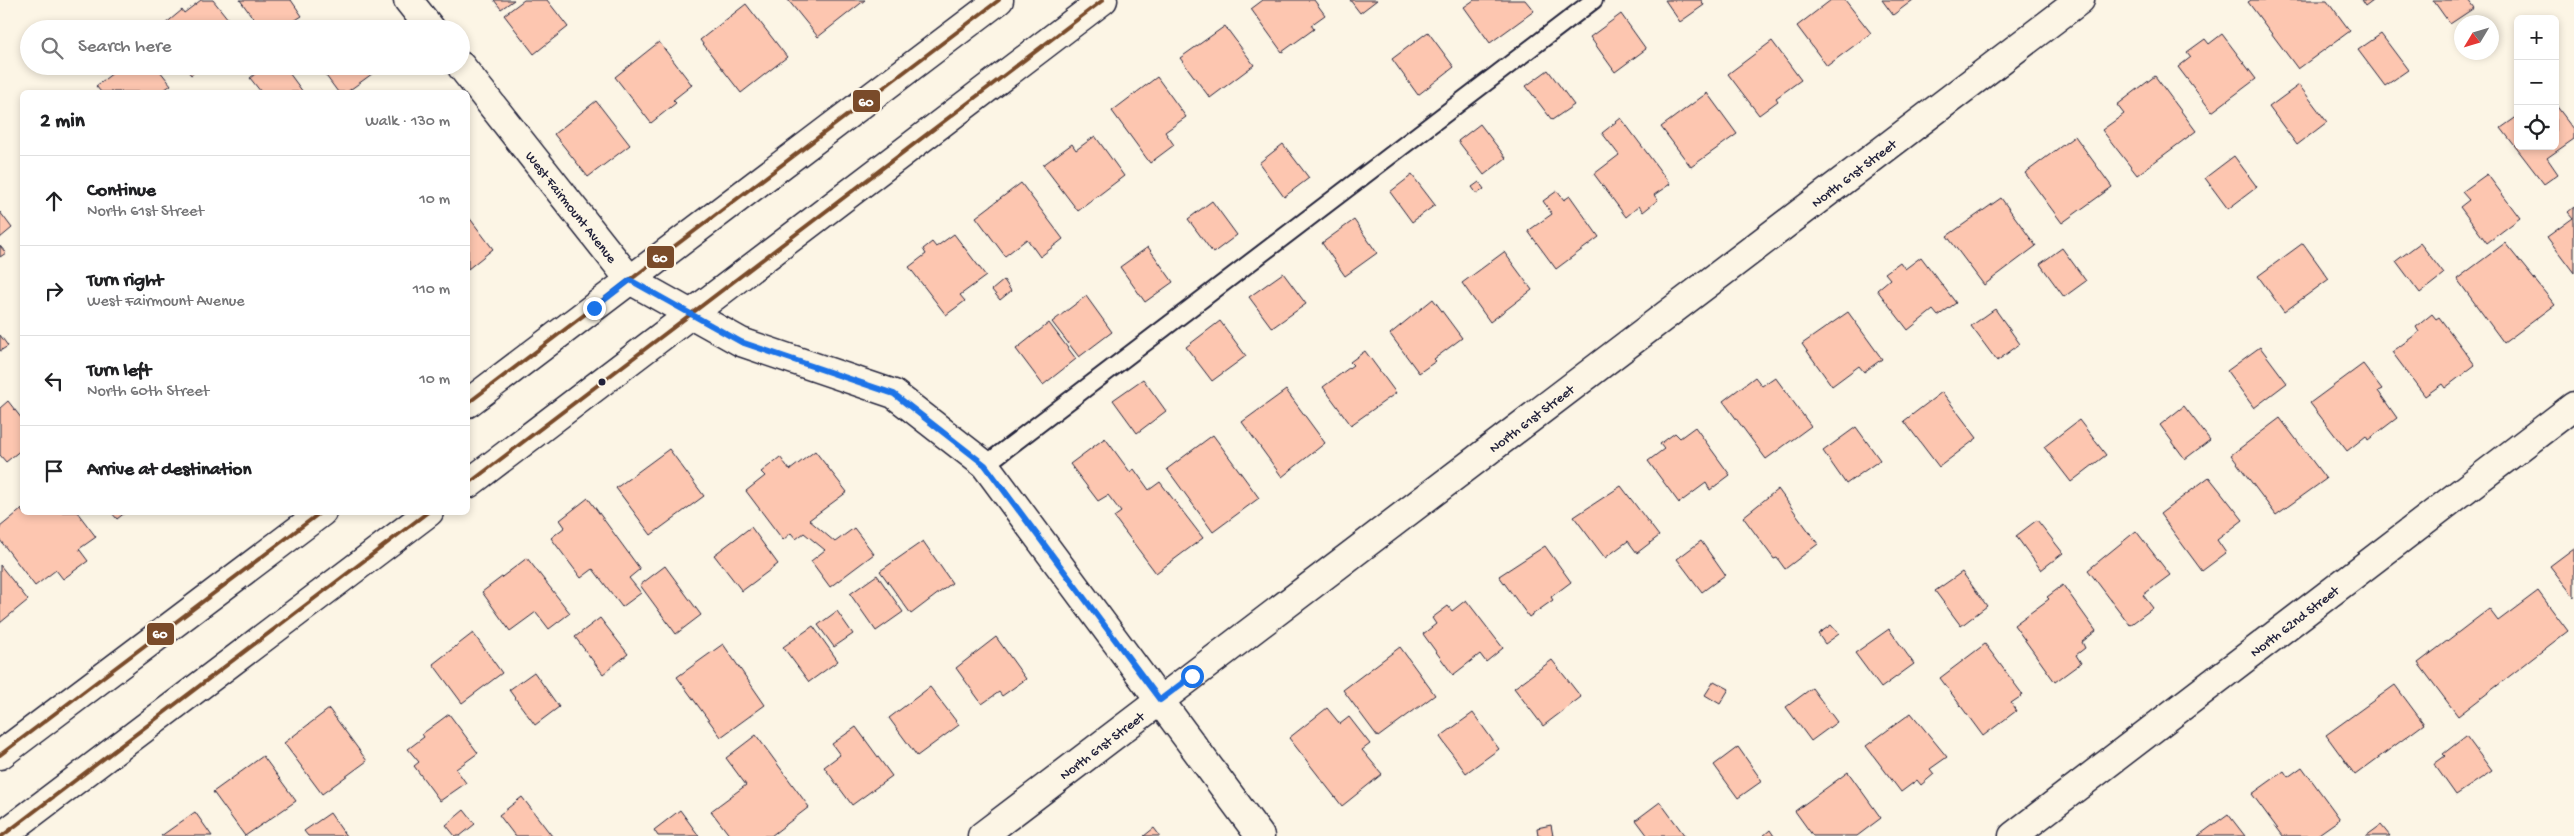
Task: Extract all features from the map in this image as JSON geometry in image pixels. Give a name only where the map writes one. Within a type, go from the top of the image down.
[{"type":"street","points":[[408,0],[424,20]]},
{"type":"street","points":[[470,401],[999,0]]},
{"type":"street","points":[[470,482],[1103,0]]},
{"type":"street","name":"North 61st Street","points":[[982,836],[2080,0]]},
{"type":"street","name":"West Fairmount Avenue","points":[[468,75],[630,280],[741,342],[894,394],[985,465],[1260,836]]},
{"type":"street","name":"North 62nd Street","points":[[2014,836],[2574,406]]},
{"type":"street","points":[[0,755],[318,515]]},
{"type":"street","points":[[2,836],[425,515]]},
{"type":"lane","points":[[985,465],[1594,0]]},
{"type":"building","points":[[201,0],[213,0],[229,20],[170,20],[182,10],[184,13]]},
{"type":"building","points":[[240,0],[291,0],[302,16],[296,20],[254,20]]},
{"type":"building","points":[[494,0],[514,0],[501,9]]},
{"type":"building","points":[[524,0],[547,0],[568,27],[534,54],[504,15]]},
{"type":"building","points":[[788,0],[865,0],[818,37]]},
{"type":"building","points":[[1263,0],[1314,0],[1325,15],[1311,25],[1314,29],[1282,52],[1251,9]]},
{"type":"building","points":[[1350,0],[1377,0],[1360,13]]},
{"type":"building","points":[[1474,0],[1525,0],[1534,11],[1490,43],[1464,7]]},
{"type":"building","points":[[1665,0],[1701,0],[1704,5],[1680,22]]},
{"type":"building","points":[[1831,0],[1845,0],[1871,33],[1827,66],[1797,26]]},
{"type":"building","points":[[1882,0],[1913,0],[1893,15]]},
{"type":"building","points":[[2251,0],[2327,0],[2350,31],[2298,69],[2248,2]]},
{"type":"building","points":[[2361,0],[2373,0],[2365,6]]},
{"type":"building","points":[[2433,0],[2468,0],[2474,8],[2464,15],[2454,15],[2454,21],[2450,24]]},
{"type":"building","points":[[746,4],[787,57],[741,93],[700,40]]},
{"type":"building","points":[[1621,14],[1646,49],[1615,72],[1590,37]]},
{"type":"building","points":[[1225,26],[1254,65],[1210,98],[1180,58]]},
{"type":"building","points":[[1428,32],[1454,67],[1418,95],[1392,59]]},
{"type":"building","points":[[2222,34],[2256,79],[2212,112],[2178,67],[2191,57],[2187,52],[2205,39],[2209,44]]},
{"type":"building","points":[[2381,34],[2408,70],[2385,86],[2358,50]]},
{"type":"building","points":[[1772,41],[1801,80],[1776,98],[1778,101],[1759,115],[1728,74]]},
{"type":"building","points":[[659,42],[692,85],[673,100],[676,103],[651,123],[615,77]]},
{"type":"building","points":[[1548,70],[1574,105],[1552,120],[1526,86]]},
{"type":"building","points":[[110,75],[163,75],[171,85],[164,90],[99,90],[96,86]]},
{"type":"building","points":[[254,75],[291,75],[302,90],[259,90],[250,78]]},
{"type":"building","points":[[325,75],[370,75],[350,90],[337,90]]},
{"type":"building","points":[[2155,76],[2196,131],[2137,175],[2102,130],[2124,114],[2117,105]]},
{"type":"building","points":[[1157,77],[1186,117],[1165,132],[1174,145],[1150,163],[1112,111]]},
{"type":"building","points":[[2299,85],[2327,122],[2297,145],[2269,107]]},
{"type":"building","points":[[1707,93],[1737,134],[1691,167],[1661,127]]},
{"type":"building","points":[[596,101],[630,145],[588,177],[554,134]]},
{"type":"building","points":[[2559,109],[2574,129],[2574,139],[2559,150]]},
{"type":"building","points":[[1621,118],[1670,184],[1654,195],[1658,200],[1643,212],[1639,206],[1626,217],[1594,174],[1619,155],[1602,133]]},
{"type":"building","points":[[2514,119],[2514,145],[2501,128]]},
{"type":"building","points":[[1480,124],[1506,158],[1484,175],[1458,141]]},
{"type":"building","points":[[1095,136],[1124,176],[1078,211],[1043,165],[1072,144],[1076,150]]},
{"type":"building","points":[[2075,136],[2112,187],[2062,223],[2025,173]]},
{"type":"building","points":[[1283,144],[1309,178],[1284,197],[1259,163]]},
{"type":"building","points":[[2518,150],[2558,150],[2547,158],[2558,174],[2544,184]]},
{"type":"building","points":[[2234,156],[2257,187],[2228,209],[2205,178]]},
{"type":"building","points":[[2487,174],[2520,218],[2487,243],[2460,207],[2469,200],[2462,192]]},
{"type":"building","points":[[1412,175],[1435,205],[1412,222],[1390,192]]},
{"type":"building","points":[[1479,182],[1484,189],[1477,194],[1472,187]]},
{"type":"building","points":[[1021,183],[1063,239],[1040,257],[1027,239],[1005,256],[976,217]]},
{"type":"building","points":[[1557,191],[1564,200],[1570,196],[1599,237],[1556,269],[1528,231],[1552,214],[1543,201]]},
{"type":"building","points":[[2001,198],[2036,246],[1984,285],[1947,236]]},
{"type":"building","points":[[1212,201],[1237,235],[1213,253],[1188,219]]},
{"type":"building","points":[[2574,207],[2574,273],[2547,237],[2573,218],[2568,212]]},
{"type":"building","points":[[0,212],[12,228],[0,238]]},
{"type":"building","points":[[470,219],[493,249],[470,267]]},
{"type":"building","points":[[1354,220],[1377,253],[1345,276],[1322,243]]},
{"type":"building","points":[[954,234],[986,276],[960,295],[965,301],[946,315],[909,267],[926,254],[923,249],[932,242],[936,247]]},
{"type":"building","points":[[2303,243],[2329,279],[2284,312],[2258,276]]},
{"type":"building","points":[[2420,243],[2444,274],[2420,293],[2396,261]]},
{"type":"building","points":[[2505,243],[2555,305],[2504,343],[2457,279]]},
{"type":"building","points":[[0,246],[6,253],[0,257]]},
{"type":"building","points":[[1148,247],[1173,282],[1145,302],[1120,267]]},
{"type":"building","points":[[2062,248],[2086,281],[2064,297],[2040,264]]},
{"type":"building","points":[[1504,252],[1532,290],[1490,322],[1462,283]]},
{"type":"building","points":[[1921,257],[1956,303],[1938,316],[1933,310],[1908,330],[1877,290],[1890,279],[1885,273],[1900,262],[1905,269]]},
{"type":"building","points":[[1283,273],[1306,304],[1272,328],[1249,297]]},
{"type":"building","points":[[1004,280],[1011,291],[1000,300],[992,290]]},
{"type":"building","points":[[1086,296],[1112,332],[1079,357],[1052,322]]},
{"type":"building","points":[[1433,299],[1462,338],[1419,373],[1390,334]]},
{"type":"building","points":[[1995,309],[2020,344],[1997,361],[1971,326]]},
{"type":"building","points":[[1848,312],[1882,359],[1864,372],[1859,366],[1832,386],[1802,344]]},
{"type":"building","points":[[2432,314],[2436,319],[2439,317],[2475,365],[2445,388],[2442,384],[2425,396],[2392,352],[2419,332],[2416,327]]},
{"type":"building","points":[[1220,321],[1246,356],[1212,381],[1186,347]]},
{"type":"building","points":[[1049,323],[1076,359],[1043,385],[1016,349]]},
{"type":"building","points":[[0,335],[8,346],[0,351]]},
{"type":"building","points":[[2260,347],[2287,383],[2254,408],[2227,371]]},
{"type":"building","points":[[1365,351],[1396,393],[1351,425],[1323,387],[1353,365],[1350,362]]},
{"type":"building","points":[[2363,364],[2382,389],[2378,391],[2397,418],[2368,440],[2366,436],[2347,451],[2310,403]]},
{"type":"building","points":[[1755,377],[1762,386],[1775,377],[1811,426],[1766,459],[1723,401]]},
{"type":"building","points":[[1143,379],[1166,411],[1137,433],[1113,400]]},
{"type":"building","points":[[1286,390],[1325,443],[1282,477],[1242,422]]},
{"type":"building","points":[[1942,392],[1977,438],[1939,467],[1904,421]]},
{"type":"building","points":[[8,401],[20,416],[20,451],[6,462],[0,455],[0,408]]},
{"type":"building","points":[[2184,406],[2210,440],[2185,459],[2160,425]]},
{"type":"building","points":[[2280,418],[2326,479],[2276,515],[2231,455]]},
{"type":"building","points":[[2079,420],[2106,455],[2071,482],[2044,447]]},
{"type":"building","points":[[1695,427],[1730,475],[1710,490],[1706,483],[1679,503],[1648,461],[1664,449],[1660,444],[1675,433],[1680,438]]},
{"type":"building","points":[[1856,427],[1880,460],[1846,484],[1823,451]]},
{"type":"building","points":[[1213,435],[1259,498],[1213,532],[1167,469]]},
{"type":"building","points":[[1105,438],[1130,472],[1134,469],[1149,490],[1160,482],[1203,538],[1156,573],[1114,517],[1121,512],[1108,495],[1098,501],[1070,464]]},
{"type":"building","points":[[669,449],[704,496],[651,535],[616,488]]},
{"type":"building","points":[[815,451],[847,492],[809,520],[835,542],[854,528],[874,554],[830,587],[811,561],[825,550],[804,533],[796,539],[791,533],[783,540],[746,491],[765,476],[761,472],[780,457],[790,470]]},
{"type":"building","points":[[2209,477],[2243,520],[2217,540],[2226,553],[2202,571],[2160,514]]},
{"type":"building","points":[[1621,486],[1659,536],[1637,553],[1628,541],[1605,558],[1574,517]]},
{"type":"building","points":[[1778,489],[1818,544],[1785,569],[1777,558],[1774,559],[1743,517]]},
{"type":"building","points":[[588,498],[640,569],[629,578],[641,593],[622,607],[593,569],[581,578],[551,538],[565,527],[560,520]]},
{"type":"building","points":[[20,511],[20,515],[79,515],[96,537],[79,549],[88,561],[63,579],[56,570],[35,586],[0,540],[0,527]]},
{"type":"building","points":[[114,515],[122,515],[117,519]]},
{"type":"building","points":[[2037,520],[2063,553],[2041,570],[2016,536]]},
{"type":"building","points":[[751,527],[778,564],[742,591],[714,555]]},
{"type":"building","points":[[2136,531],[2170,575],[2143,595],[2153,608],[2130,625],[2088,570]]},
{"type":"building","points":[[923,541],[952,583],[911,614],[880,571]]},
{"type":"building","points":[[1701,541],[1725,575],[1702,592],[1677,559]]},
{"type":"building","points":[[1545,546],[1571,582],[1551,597],[1553,600],[1529,617],[1499,576]]},
{"type":"building","points":[[2574,548],[2574,597],[2550,566]]},
{"type":"building","points":[[527,558],[570,613],[549,629],[536,612],[510,631],[482,592]]},
{"type":"building","points":[[0,565],[28,600],[0,623]]},
{"type":"building","points":[[665,566],[701,615],[676,634],[640,585]]},
{"type":"building","points":[[1962,572],[1987,606],[1961,626],[1935,591]]},
{"type":"building","points":[[877,575],[903,612],[876,631],[850,594]]},
{"type":"building","points":[[2063,585],[2096,631],[2082,642],[2085,648],[2076,655],[2081,663],[2055,682],[2014,625],[2049,599],[2047,597]]},
{"type":"building","points":[[2538,591],[2568,631],[2458,716],[2418,663],[2489,609],[2498,621]]},
{"type":"building","points":[[1466,600],[1503,648],[1486,662],[1480,654],[1453,675],[1423,634],[1436,624],[1432,618],[1448,606],[1452,611]]},
{"type":"building","points":[[837,611],[853,634],[834,647],[818,625]]},
{"type":"building","points":[[600,618],[628,654],[603,674],[575,637]]},
{"type":"building","points":[[1831,625],[1839,634],[1825,644],[1818,634]]},
{"type":"building","points":[[813,626],[838,661],[809,682],[783,647]]},
{"type":"building","points":[[1889,629],[1914,664],[1881,688],[1855,653]]},
{"type":"building","points":[[473,633],[502,673],[462,703],[433,664]]},
{"type":"building","points":[[996,637],[1026,679],[1002,696],[999,692],[982,704],[956,668]]},
{"type":"building","points":[[723,644],[765,705],[721,737],[677,677]]},
{"type":"building","points":[[1985,644],[2023,695],[2011,703],[2016,711],[1983,736],[1940,678]]},
{"type":"building","points":[[1400,647],[1435,695],[1378,737],[1343,690]]},
{"type":"building","points":[[1552,660],[1581,697],[1543,726],[1514,688]]},
{"type":"building","points":[[534,672],[559,707],[535,725],[509,690]]},
{"type":"building","points":[[1714,681],[1729,689],[1720,704],[1705,695]]},
{"type":"building","points":[[2395,685],[2424,724],[2355,775],[2326,735]]},
{"type":"building","points":[[930,687],[959,725],[917,756],[889,718]]},
{"type":"building","points":[[1812,688],[1837,722],[1811,741],[1786,707]]},
{"type":"building","points":[[1327,708],[1340,724],[1349,717],[1370,744],[1362,750],[1382,774],[1342,806],[1289,738]]},
{"type":"building","points":[[329,709],[367,761],[322,794],[284,743]]},
{"type":"building","points":[[1473,713],[1499,749],[1466,773],[1440,737]]},
{"type":"building","points":[[1911,713],[1947,757],[1930,769],[1934,774],[1921,785],[1917,780],[1901,792],[1866,746]]},
{"type":"building","points":[[449,714],[478,753],[456,769],[466,783],[440,801],[414,766],[419,762],[408,749],[424,737],[422,734]]},
{"type":"building","points":[[856,727],[892,776],[852,805],[824,767],[840,755],[832,744]]},
{"type":"building","points":[[756,735],[809,807],[771,836],[730,836],[711,811],[746,785],[726,758]]},
{"type":"building","points":[[2466,736],[2492,771],[2456,795],[2434,764],[2445,756],[2443,754]]},
{"type":"building","points":[[1738,747],[1762,781],[1738,798],[1714,765]]},
{"type":"building","points":[[263,756],[296,801],[245,836],[213,792]]},
{"type":"building","points":[[2302,767],[2340,819],[2316,836],[2283,836],[2252,794],[2284,771],[2288,777]]},
{"type":"building","points":[[1848,772],[1881,818],[1857,836],[1813,836],[1795,811]]},
{"type":"building","points":[[522,797],[552,836],[515,836],[499,815]]},
{"type":"building","points":[[1660,802],[1685,836],[1648,836],[1636,820]]},
{"type":"building","points":[[464,810],[475,824],[460,836],[455,836],[446,825]]},
{"type":"building","points":[[680,810],[699,836],[658,836],[654,830]]},
{"type":"building","points":[[195,812],[212,836],[161,836]]},
{"type":"building","points":[[330,813],[346,836],[308,836],[304,831]]},
{"type":"building","points":[[2228,814],[2245,836],[2198,836]]},
{"type":"building","points":[[1551,825],[1553,836],[1538,836],[1537,828]]},
{"type":"building","points":[[2381,825],[2390,836],[2366,836]]},
{"type":"building","points":[[1154,828],[1160,836],[1144,836]]},
{"type":"building","points":[[1770,830],[1774,836],[1763,836]]},
{"type":"transit line","name":"60","points":[[470,401],[999,0]]},
{"type":"transit line","name":"60","points":[[470,482],[1103,0]]},
{"type":"transit line","name":"60","points":[[0,755],[317,515]]},
{"type":"transit line","name":"60","points":[[2,836],[424,515]]},
{"type":"route","points":[[594,308],[630,280],[741,342],[894,394],[985,465],[1160,700],[1192,676]]}]
